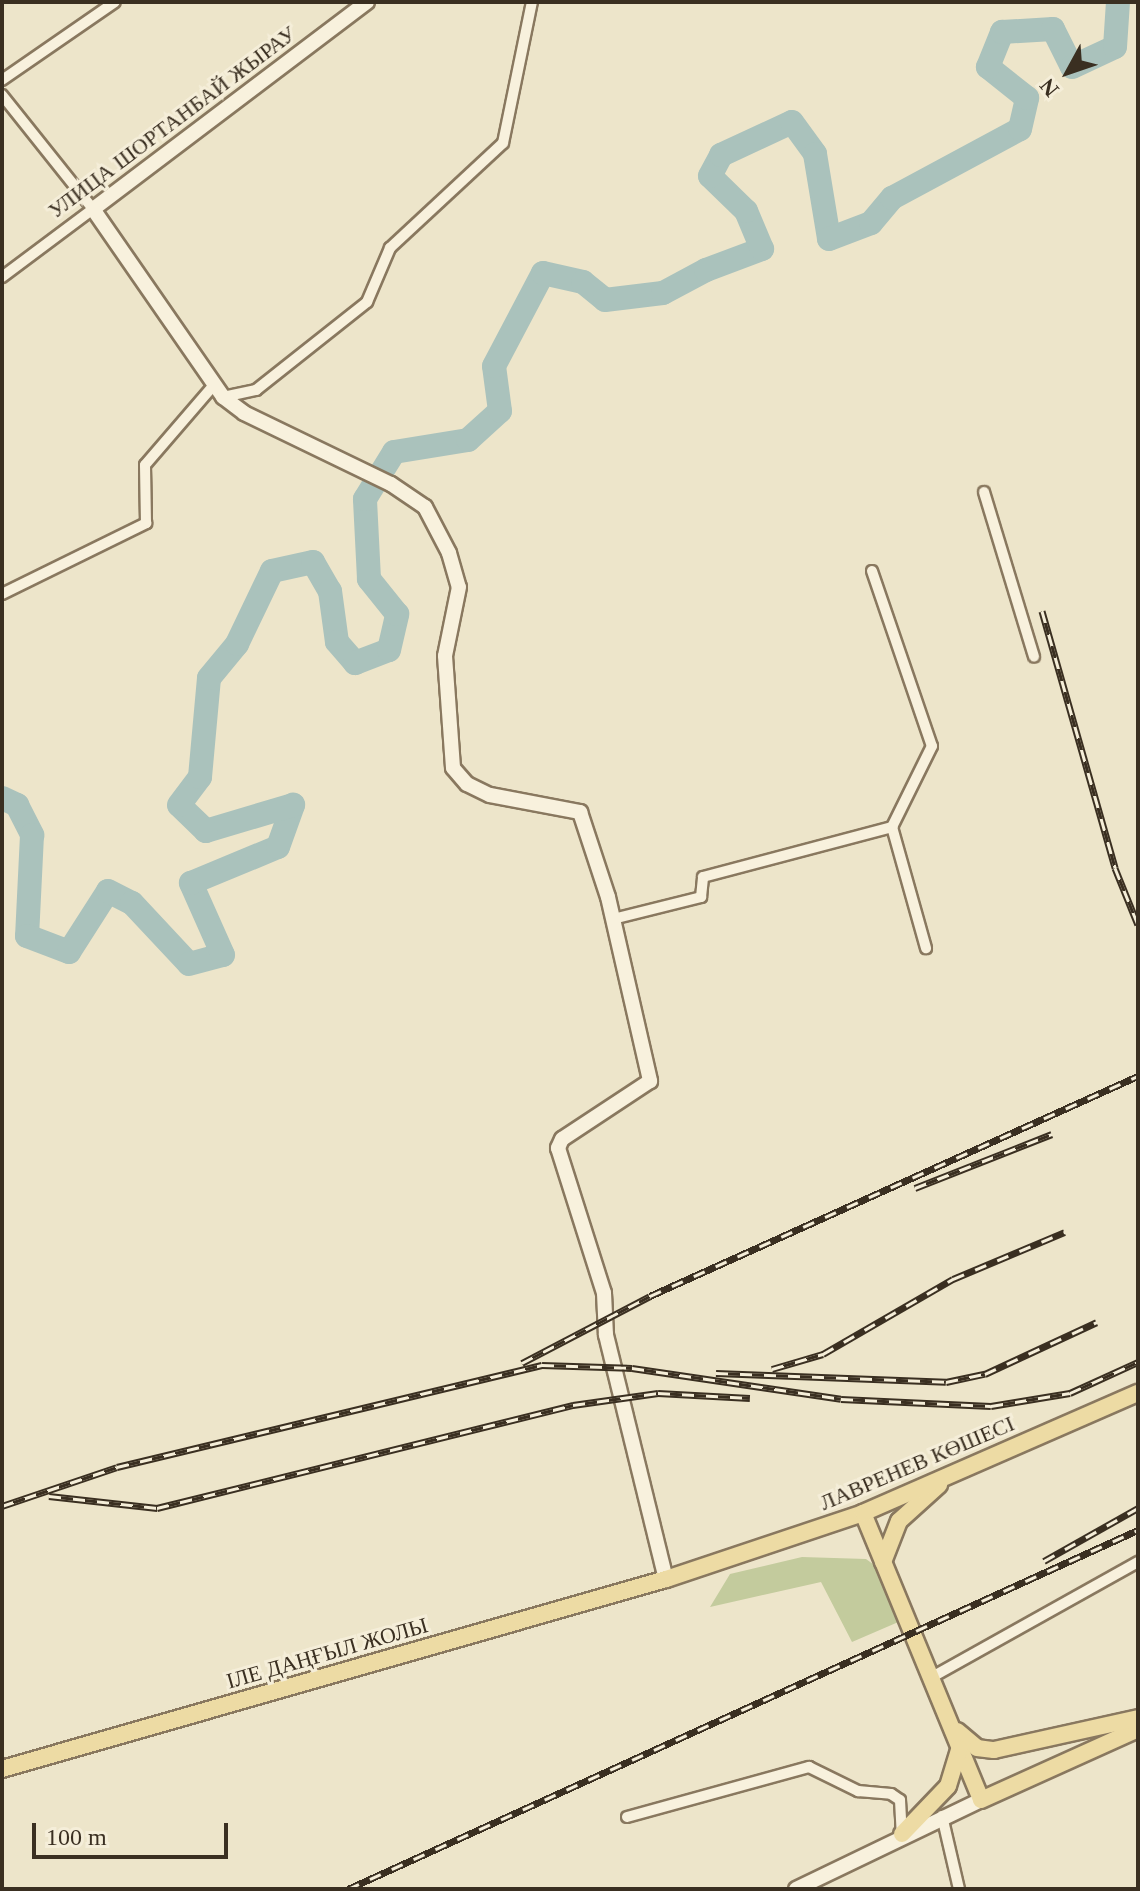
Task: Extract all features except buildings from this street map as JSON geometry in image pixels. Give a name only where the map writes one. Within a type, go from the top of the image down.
[{"type":"main road","name":"ЛАВРЕНЕВ КӨШЕСІ","points":[[664,1579],[863,1513],[1138,1393]]},
{"type":"main road","points":[[883,1562],[899,1521],[956,1471]]},
{"type":"main road","points":[[863,1513],[934,1676],[981,1800],[1138,1729]]},
{"type":"main road","name":"ІЛЕ ДАҢҒЫЛ ЖОЛЫ","points":[[2,1769],[664,1579]]},
{"type":"main road","points":[[957,1736],[977,1748],[994,1750],[1138,1718]]},
{"type":"main road","points":[[902,1834],[948,1786],[957,1770],[957,1736]]},
{"type":"street","points":[[2,80],[115,2]]},
{"type":"street","name":"УЛИЦА ШОРТАНБАЙ ЖЫРАУ","points":[[2,277],[367,2]]},
{"type":"street","points":[[2,594],[146,523],[145,465],[218,391],[256,390],[367,302],[390,248],[503,143],[532,2]]},
{"type":"street","points":[[2,95],[93,209],[218,391],[244,413],[371,473],[425,507],[449,553],[459,587],[445,656],[453,768],[467,784],[490,795],[580,812],[613,919],[650,1081],[562,1139],[558,1148],[604,1293],[606,1335],[664,1579]]},
{"type":"street","points":[[984,492],[1034,657]]},
{"type":"street","points":[[872,571],[932,746],[892,827],[926,948]]},
{"type":"street","points":[[613,919],[701,897],[703,877],[892,827]]},
{"type":"street","points":[[934,1676],[1138,1562]]},
{"type":"street","points":[[627,1817],[809,1767],[858,1791],[891,1794],[900,1800],[902,1834]]},
{"type":"street","points":[[796,1889],[902,1834],[981,1800]]},
{"type":"street","points":[[942,1816],[959,1889]]},
{"type":"green space","points":[[802,1557],[866,1559],[877,1567],[903,1620],[852,1642],[821,1582],[710,1607],[730,1574]]},
{"type":"waterway","points":[[2,798],[17,805],[32,835],[27,936],[69,952],[108,891],[132,903],[189,964],[223,955],[191,883],[278,847],[293,805],[206,831],[179,805],[200,777],[209,678],[237,644],[272,571],[313,562],[330,591],[337,642],[355,663],[389,650],[397,614],[369,579],[365,499],[394,452],[468,440],[500,411],[494,366],[543,273],[583,282],[605,300],[663,293],[706,270],[762,249],[746,211],[710,176],[721,155],[792,122],[815,154],[829,239],[871,223],[892,198],[1020,129],[1027,98],[988,67],[1002,32],[1053,29],[1072,67],[1115,47],[1118,2]]},
{"type":"railway","points":[[1042,611],[1115,868],[1138,925]]},
{"type":"railway","points":[[522,1363],[650,1296],[1138,1076]]},
{"type":"railway","points":[[915,1188],[1052,1134]]},
{"type":"railway","points":[[772,1369],[823,1354],[953,1279],[1065,1232]]},
{"type":"railway","points":[[716,1373],[946,1382],[985,1374],[1097,1322]]},
{"type":"railway","points":[[2,1506],[117,1467],[542,1365],[632,1368],[841,1399],[991,1406],[1070,1393],[1138,1362]]},
{"type":"railway","points":[[49,1496],[157,1508],[573,1405],[658,1393],[750,1398]]},
{"type":"railway","points":[[1044,1561],[1138,1508]]},
{"type":"railway","points":[[348,1889],[1138,1530]]}]
